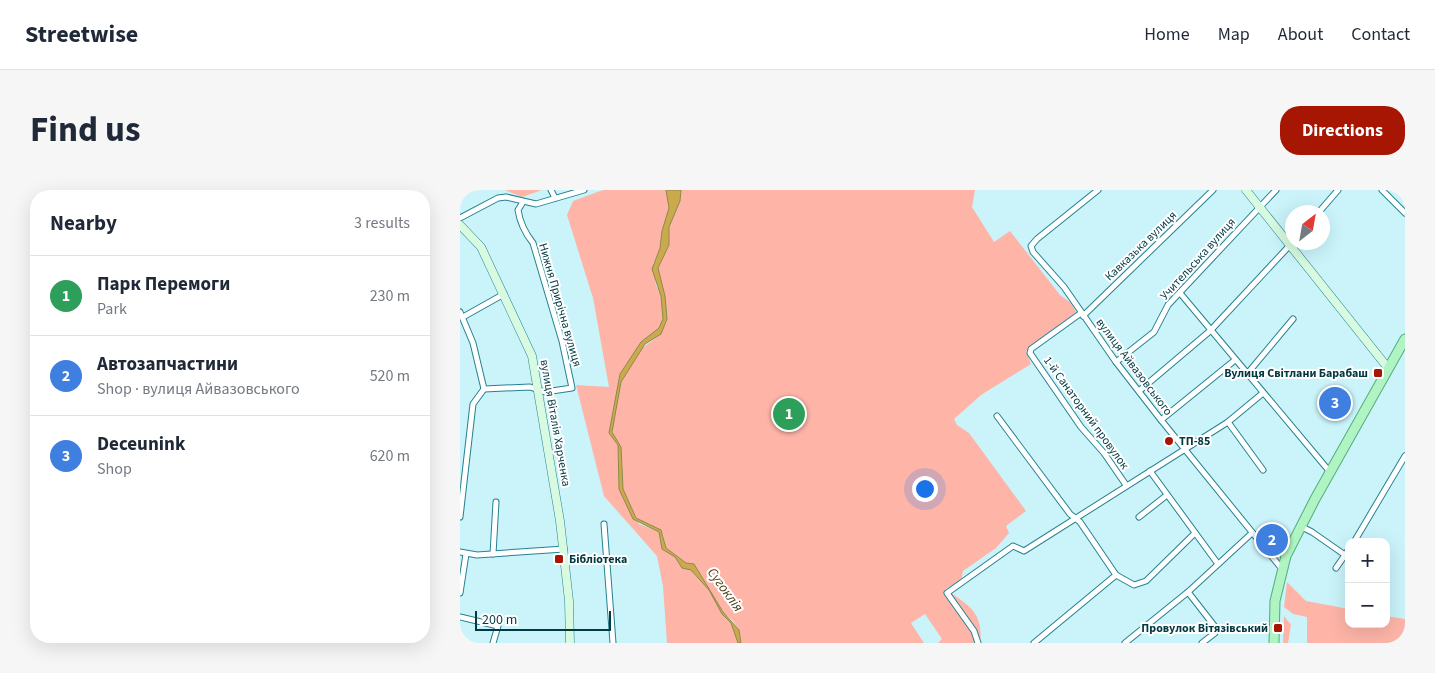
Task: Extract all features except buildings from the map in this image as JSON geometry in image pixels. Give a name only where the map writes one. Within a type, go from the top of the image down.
[{"type":"main road","points":[[1273,643],[1275,602],[1282,569],[1300,526],[1405,339]]},
{"type":"street","points":[[551,190],[555,198]]},
{"type":"street","points":[[460,218],[498,198],[506,197],[536,204],[584,190]]},
{"type":"street","name":"вулиця Айвазовського","points":[[1098,190],[1031,246],[1033,252],[1064,287],[1116,362],[1161,420],[1282,569]]},
{"type":"street","name":"Кавказька вулиця","points":[[1030,353],[1031,349],[1082,315],[1213,190]]},
{"type":"street","points":[[1246,190],[1285,237]]},
{"type":"street","name":"Учительська вулиця","points":[[1116,362],[1154,332],[1168,305],[1276,190]]},
{"type":"street","points":[[1325,205],[1338,190]]},
{"type":"street","points":[[1382,190],[1405,213]]},
{"type":"street","name":"Нижня Прирічна вулиця","points":[[523,202],[518,210],[519,217],[533,243],[562,341],[572,388],[539,391]]},
{"type":"street","name":"вулиця Віталія Харченка","points":[[460,225],[481,247],[532,356],[564,549],[570,643]]},
{"type":"street","points":[[1139,391],[1210,331],[1285,250]]},
{"type":"street","points":[[1296,250],[1388,368]]},
{"type":"street","points":[[1180,293],[1196,309],[1199,317],[1210,331],[1330,472]]},
{"type":"street","points":[[460,517],[473,404],[484,389],[473,343],[463,324],[461,315],[504,294]]},
{"type":"street","points":[[1247,374],[1293,319]]},
{"type":"street","points":[[460,330],[463,324]]},
{"type":"street","name":"1-й Санаторний провулок","points":[[1030,353],[1081,427],[1104,453],[1126,485]]},
{"type":"street","points":[[1161,420],[1235,360]]},
{"type":"street","points":[[484,389],[530,387],[539,391]]},
{"type":"street","points":[[978,643],[974,631],[947,593],[1013,546],[1024,551],[1228,422],[1264,393]]},
{"type":"street","points":[[997,416],[1070,514],[1076,518],[1116,575],[1128,583],[1140,584],[1195,533]]},
{"type":"street","points":[[1228,422],[1264,470]]},
{"type":"street","points":[[1356,538],[1405,456]]},
{"type":"street","points":[[1150,471],[1218,564]]},
{"type":"street","points":[[1139,517],[1167,495]]},
{"type":"street","points":[[493,554],[496,502]]},
{"type":"street","points":[[604,524],[613,643]]},
{"type":"street","points":[[1300,526],[1345,555],[1336,568]]},
{"type":"street","points":[[1126,643],[1188,592],[1252,533]]},
{"type":"street","points":[[460,593],[463,553],[493,554],[564,549]]},
{"type":"street","points":[[1034,643],[1116,575]]},
{"type":"street","points":[[1188,592],[1216,628],[1215,633],[1202,643]]},
{"type":"street","points":[[460,617],[498,626],[493,643]]},
{"type":"shaded area","points":[[505,190],[542,190],[522,197]]},
{"type":"shaded area","points":[[603,190],[666,190],[669,208],[662,231],[660,248],[653,264],[656,285],[661,296],[663,319],[659,328],[641,342],[620,374],[609,433],[618,445],[619,489],[639,524],[659,532],[662,540],[661,547],[675,557],[679,564],[691,570],[709,590],[722,614],[731,623],[738,643],[667,643],[663,586],[657,556],[604,496],[576,385],[609,387],[593,298],[567,215],[573,201]]},
{"type":"shaded area","points":[[666,190],[681,190],[680,201],[669,227],[669,245],[658,268],[665,296],[667,319],[661,334],[645,344],[621,382],[612,432],[621,447],[623,489],[636,518],[661,530],[666,548],[686,563],[694,564],[723,612],[739,630],[741,643],[738,643],[731,623],[722,614],[709,590],[691,570],[682,568],[675,557],[662,549],[659,532],[633,519],[619,489],[618,445],[609,433],[620,374],[641,342],[659,328],[663,319],[661,296],[652,269],[660,248],[662,231],[669,208]]},
{"type":"shaded area","points":[[681,190],[975,190],[972,207],[994,242],[1010,231],[1060,295],[1071,303],[1076,312],[1026,351],[1031,364],[981,395],[954,419],[957,425],[969,433],[1026,511],[1006,526],[1009,533],[996,548],[963,571],[961,581],[945,589],[967,605],[976,616],[981,632],[980,643],[938,643],[942,639],[925,614],[911,623],[924,643],[741,643],[739,630],[723,612],[694,564],[686,563],[666,548],[663,534],[636,518],[623,489],[621,447],[614,436],[612,428],[621,382],[641,349],[656,338],[667,319],[665,296],[658,268],[669,245],[669,227],[680,201]]},
{"type":"shaded area","points":[[1287,582],[1306,601],[1345,608],[1345,628],[1390,628],[1390,617],[1405,619],[1405,643],[1307,643],[1307,617],[1293,614],[1284,607]]},
{"type":"shaded area","points":[[1284,616],[1291,625],[1288,643],[1283,643]]},
{"type":"place","name":"Вулиця Світлани Барабаш","points":[[1378,373]]},
{"type":"place","name":"Deceunink","points":[[1335,403]]},
{"type":"place","name":"Парк Перемоги","points":[[789,414]]},
{"type":"place","name":"ТП-85","points":[[1169,441]]},
{"type":"place","name":"Автозапчастини","points":[[1272,540]]},
{"type":"place","name":"Бібліотека","points":[[559,559]]},
{"type":"place","name":"Провулок Вітязівський","points":[[1278,628]]},
{"type":"water label","name":"Сугоклія","points":[[725,590]]}]
